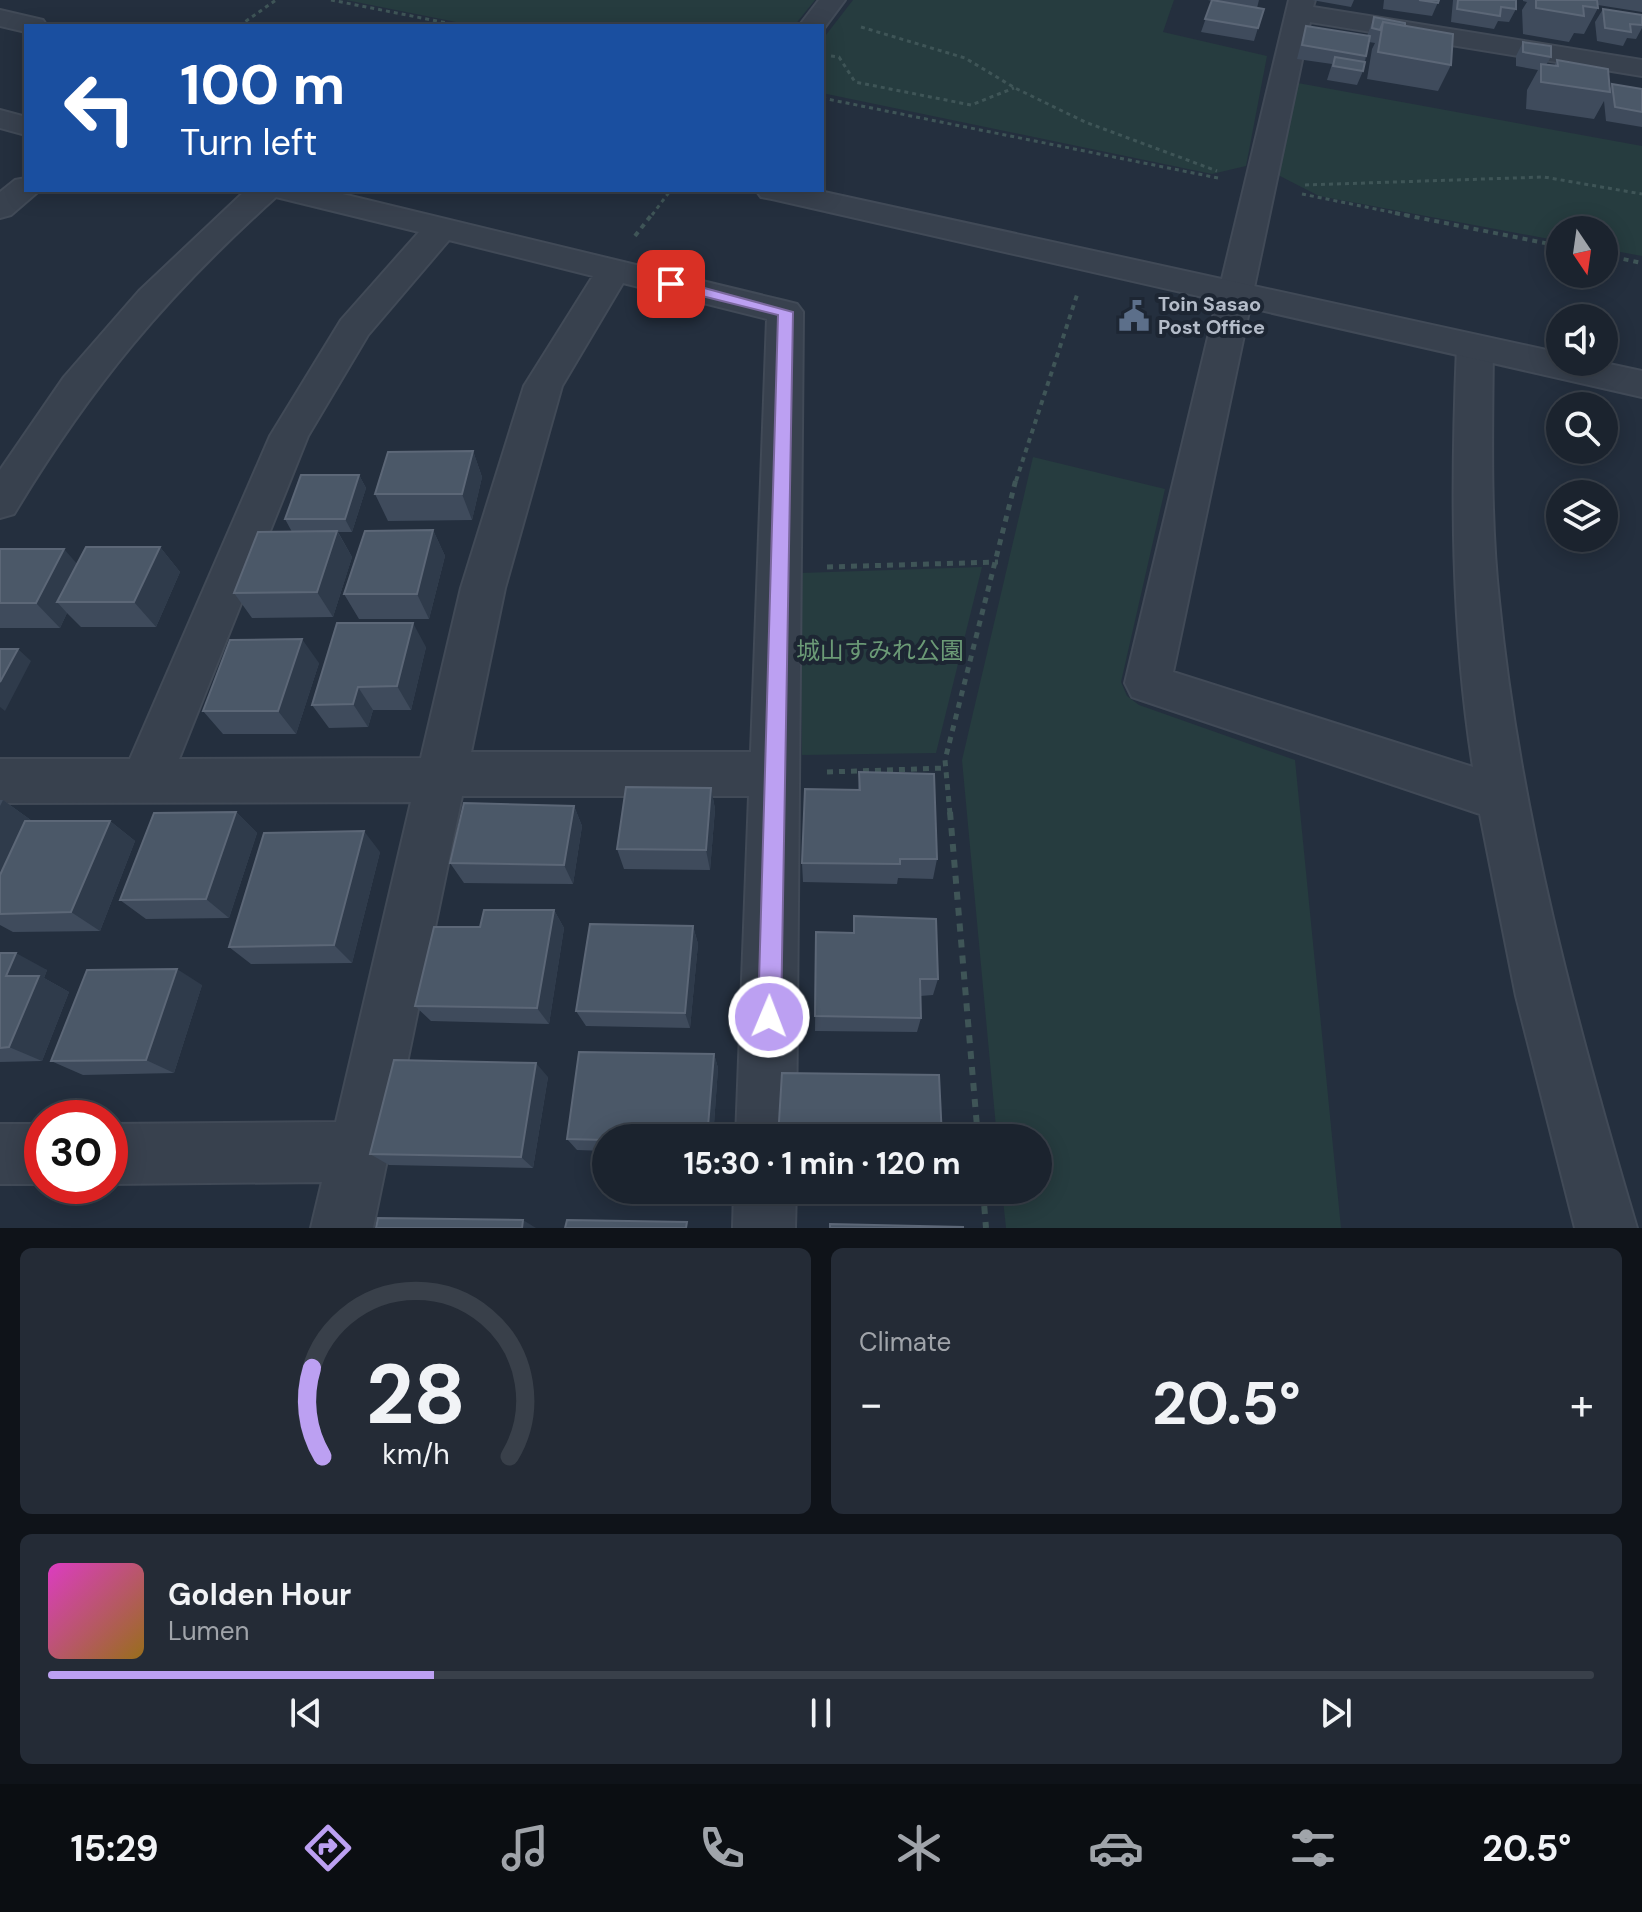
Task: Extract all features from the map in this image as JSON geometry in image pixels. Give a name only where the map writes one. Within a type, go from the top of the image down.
[{"type":"street","points":[[814,24],[832,0]]},
{"type":"street","points":[[1502,799],[1148,683],[1301,6],[1642,68]]},
{"type":"street","points":[[0,18],[26,24]]},
{"type":"street","points":[[0,119],[24,125]]},
{"type":"street","points":[[0,208],[24,189]]},
{"type":"street","points":[[0,503],[57,415],[124,328],[214,235],[263,192]]},
{"type":"street","points":[[295,192],[785,312],[766,1124]]},
{"type":"street","points":[[781,192],[1642,384]]},
{"type":"street","points":[[145,781],[289,436],[354,328],[441,228]]},
{"type":"street","points":[[342,1228],[483,588],[543,386],[611,269]]},
{"type":"street","points":[[1475,347],[1473,542],[1486,696],[1502,799],[1545,998],[1606,1228]]},
{"type":"street","points":[[0,781],[775,774]]},
{"type":"street","points":[[128,1154],[359,1152]]},
{"type":"street","points":[[0,1154],[24,1154]]},
{"type":"street","points":[[764,1228],[765,1204]]},
{"type":"path","points":[[242,24],[276,0]]},
{"type":"path","points":[[331,0],[452,24]]},
{"type":"path","points":[[824,54],[839,57],[855,82],[971,105],[1015,88]]},
{"type":"path","points":[[824,98],[1546,243]]},
{"type":"path","points":[[611,269],[669,192]]},
{"type":"path","points":[[1618,258],[1642,263]]},
{"type":"path","points":[[977,1124],[946,768],[1022,457],[1080,285]]},
{"type":"path","points":[[778,568],[998,562]]},
{"type":"path","points":[[775,774],[946,768]]},
{"type":"path","points":[[984,1204],[986,1228]]},
{"type":"green space","points":[[346,0],[815,0],[796,24],[466,24]]},
{"type":"green space","points":[[853,0],[1174,0],[1163,32],[1267,56],[1246,166],[1212,174],[824,93],[824,37]]},
{"type":"green space","points":[[1298,83],[1642,146],[1642,256],[1618,252],[1618,216],[1546,216],[1546,238],[1319,196],[1278,175]]},
{"type":"green space","points":[[1033,457],[1165,489],[1121,682],[1127,696],[1139,705],[1295,760],[1341,1228],[1006,1228],[1003,1204],[1052,1204],[1052,1124],[996,1124],[962,760]]},
{"type":"green space","name":"城山すみれ公園","points":[[982,567],[936,753],[802,755],[800,573]]},
{"type":"building","points":[[1212,0],[1264,9],[1258,28],[1205,19]]},
{"type":"building","points":[[1458,0],[1516,0],[1516,9],[1501,7],[1500,16],[1457,9]]},
{"type":"building","points":[[1536,0],[1597,0],[1598,8],[1583,6],[1584,16],[1536,8]]},
{"type":"building","points":[[1603,9],[1642,15],[1642,25],[1630,24],[1631,32],[1605,28]]},
{"type":"building","points":[[1374,17],[1405,23],[1405,26],[1383,22],[1380,30],[1372,28]]},
{"type":"building","points":[[1383,22],[1453,34],[1451,65],[1378,52]]},
{"type":"building","points":[[1306,26],[1370,36],[1366,56],[1302,45]]},
{"type":"building","points":[[1523,42],[1551,46],[1551,57],[1523,52]]},
{"type":"building","points":[[1335,57],[1365,62],[1363,71],[1333,66]]},
{"type":"building","points":[[1557,60],[1608,69],[1610,92],[1541,82],[1541,64],[1558,66]]},
{"type":"building","points":[[1612,84],[1642,89],[1642,112],[1615,107]]},
{"type":"building","points":[[473,451],[462,494],[375,494],[388,452]]},
{"type":"building","points":[[301,475],[359,475],[345,519],[285,519]]},
{"type":"building","points":[[433,530],[417,594],[344,594],[365,531]]},
{"type":"building","points":[[337,531],[317,592],[234,593],[258,532]]},
{"type":"building","points":[[86,547],[160,547],[134,602],[57,602]]},
{"type":"building","points":[[0,549],[64,549],[36,603],[0,603]]},
{"type":"building","points":[[337,623],[413,623],[397,686],[358,687],[353,704],[312,705]]},
{"type":"building","points":[[302,639],[278,711],[203,711],[230,640]]},
{"type":"building","points":[[0,649],[18,649],[0,682]]},
{"type":"building","points":[[859,772],[934,774],[937,859],[900,859],[900,864],[802,863],[805,789],[860,790]]},
{"type":"building","points":[[626,787],[711,788],[706,850],[617,849]]},
{"type":"building","points":[[464,803],[574,806],[564,865],[450,863]]},
{"type":"building","points":[[236,812],[206,899],[120,900],[154,813]]},
{"type":"building","points":[[25,821],[110,821],[71,912],[0,914],[0,875]]},
{"type":"building","points":[[364,831],[334,945],[229,947],[264,833]]},
{"type":"building","points":[[484,910],[554,910],[537,1008],[415,1006],[434,927],[480,927]]},
{"type":"building","points":[[854,916],[936,919],[938,979],[920,979],[921,1018],[815,1016],[816,932],[854,933]]},
{"type":"building","points":[[590,924],[693,926],[685,1013],[576,1011]]},
{"type":"building","points":[[0,953],[16,953],[6,976],[39,976],[9,1047],[0,1048]]},
{"type":"building","points":[[177,969],[146,1060],[51,1061],[87,970]]},
{"type":"building","points":[[579,1052],[714,1054],[708,1124],[592,1124],[592,1140],[567,1139]]},
{"type":"building","points":[[394,1060],[536,1063],[521,1157],[370,1154]]},
{"type":"building","points":[[782,1073],[939,1075],[941,1124],[779,1124]]},
{"type":"building","points":[[378,1218],[523,1220],[522,1228],[376,1228]]},
{"type":"building","points":[[567,1220],[687,1222],[686,1228],[565,1228]]},
{"type":"building","points":[[830,1224],[963,1227],[963,1228],[830,1228]]},
{"type":"place","name":"Toin Sasao Post Office","points":[[1134,316]]},
{"type":"route","points":[[671,284],[785,312],[769,1017]]}]
